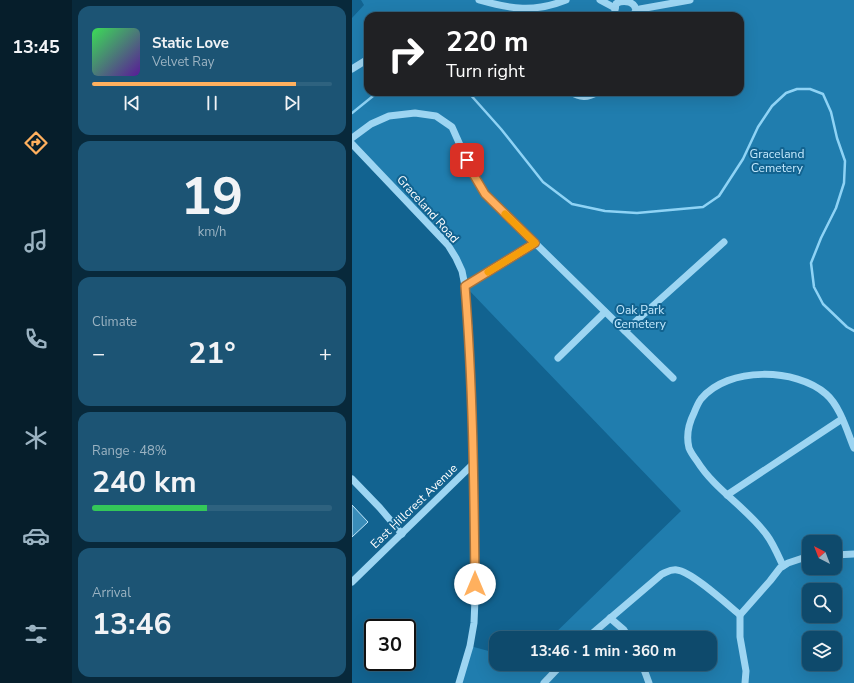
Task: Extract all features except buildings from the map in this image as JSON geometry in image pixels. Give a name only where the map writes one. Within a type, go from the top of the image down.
[{"type":"street","points":[[479,0],[504,7],[523,9],[541,8],[566,0]]},
{"type":"street","points":[[600,0],[617,4],[625,0],[634,5],[636,9],[634,12]]},
{"type":"street","points":[[636,12],[640,9],[656,5],[690,0]]},
{"type":"street","points":[[352,69],[364,62]]},
{"type":"street","points":[[352,138],[371,124],[389,116],[415,113],[436,116],[452,127],[472,172],[485,194],[673,378]]},
{"type":"street","name":"Graceland Road","points":[[352,144],[448,245],[462,271],[465,286],[469,329],[474,463],[475,599],[474,623],[470,646],[459,683]]},
{"type":"street","points":[[625,331],[724,242]]},
{"type":"street","points":[[465,286],[535,243]]},
{"type":"street","points":[[558,358],[605,312]]},
{"type":"street","points":[[783,566],[772,542],[766,533],[700,466],[690,450],[687,436],[692,416],[701,399],[715,387],[728,380],[746,376],[777,374],[805,380],[826,394],[835,403],[854,448]]},
{"type":"street","points":[[727,495],[842,419]]},
{"type":"street","name":"East Hillcrest Avenue","points":[[352,582],[474,463]]},
{"type":"street","points":[[352,479],[380,508],[402,534]]},
{"type":"street","points":[[842,555],[854,554]]},
{"type":"street","points":[[745,683],[746,671],[740,637],[740,615],[780,568],[802,558]]},
{"type":"street","points":[[595,631],[662,574],[670,570],[678,570],[693,578],[740,615]]},
{"type":"street","points":[[610,618],[625,631]]},
{"type":"street","points":[[544,683],[555,671]]},
{"type":"street","points":[[645,671],[649,683]]},
{"type":"green space","name":"Oak Park Cemetery","points":[[361,0],[854,0],[854,683],[458,683],[470,646],[489,651],[489,671],[717,671],[717,631],[557,631],[681,511],[465,286],[456,258],[352,144],[352,18],[364,5]]},
{"type":"waterway","points":[[472,96],[501,129],[543,182],[572,204],[605,211],[637,213],[703,207],[719,196],[743,159],[758,127],[772,106],[786,93],[797,89],[810,89],[823,94],[831,112],[837,138],[845,161],[844,183],[836,208],[821,238],[811,263],[814,287],[823,304],[847,327],[854,331]]},
{"type":"waterway","points":[[352,113],[373,96]]},
{"type":"slow traffic","points":[[488,272],[535,243],[505,214]]},
{"type":"route","points":[[467,160],[485,194],[535,243],[465,286],[469,329],[474,463],[475,584]]},
{"type":"park label","name":"Graceland Cemetery","points":[[777,161]]}]
